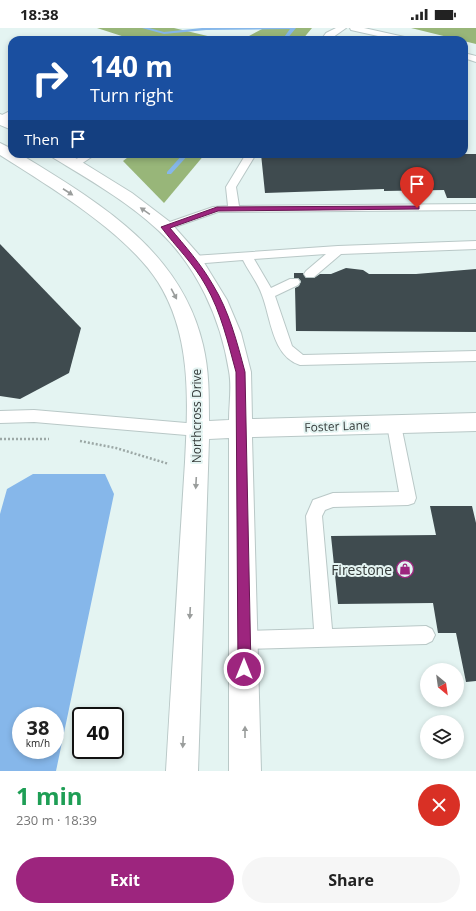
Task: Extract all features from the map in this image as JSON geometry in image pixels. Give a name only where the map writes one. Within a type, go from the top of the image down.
[{"type":"street","name":"Northcross Drive","points":[[16,158],[78,198],[135,243],[166,279],[185,317],[191,335],[198,377],[198,430],[182,771]]},
{"type":"street","points":[[64,158],[148,213],[165,227],[193,260],[210,286],[229,328],[240,372],[245,771]]},
{"type":"street","points":[[47,178],[74,164]]},
{"type":"street","name":"Foster Lane","points":[[198,430],[241,430],[476,422]]},
{"type":"lane","points":[[328,36],[342,28]]},
{"type":"lane","points":[[354,28],[389,36]]},
{"type":"lane","points":[[74,164],[84,158]]},
{"type":"lane","points":[[234,209],[231,187],[249,158]]},
{"type":"lane","points":[[165,227],[217,209],[343,209],[476,206]]},
{"type":"lane","points":[[193,260],[338,250],[476,246]]},
{"type":"lane","points":[[310,274],[338,250]]},
{"type":"lane","points":[[246,256],[268,294],[286,349],[300,360],[476,356]]},
{"type":"lane","points":[[268,294],[294,282]]},
{"type":"lane","points":[[0,417],[34,416],[198,430]]},
{"type":"lane","points":[[324,638],[314,516],[319,505],[333,500],[408,498],[394,425]]},
{"type":"lane","points":[[244,640],[426,635]]},
{"type":"path","points":[[0,439],[51,439]]},
{"type":"path","points":[[73,440],[116,448],[169,464]]},
{"type":"green space","points":[[97,28],[174,28],[208,36],[122,36]]},
{"type":"green space","points":[[264,28],[312,28],[305,36],[249,36]]},
{"type":"green space","points":[[411,28],[476,28],[476,44],[468,42],[468,36],[444,36]]},
{"type":"green space","points":[[127,158],[202,158],[164,203],[123,161]]},
{"type":"water","points":[[33,474],[105,474],[114,494],[64,733],[64,707],[12,707],[12,759],[59,759],[56,771],[0,771],[0,514],[7,489]]},
{"type":"building","points":[[468,154],[476,154],[476,198],[447,198],[444,190],[384,191],[384,189],[265,193],[261,158],[468,158]]},
{"type":"building","points":[[0,244],[81,328],[69,373],[20,399],[0,396]]},
{"type":"building","points":[[346,268],[363,270],[369,274],[416,274],[476,269],[476,332],[296,331],[295,288],[299,286],[301,281],[298,278],[294,278],[294,273],[303,273],[306,278],[314,278],[320,274],[331,274]]},
{"type":"building","name":"Firestone","points":[[430,506],[472,506],[476,523],[476,681],[466,682],[464,663],[462,663],[456,633],[438,633],[433,603],[338,604],[331,536],[436,535]]},
{"type":"waterway","points":[[144,28],[164,33],[206,29],[293,28]]},
{"type":"waterway","points":[[287,36],[293,28]]},
{"type":"waterway","points":[[169,173],[182,158]]},
{"type":"place","name":"Firestone","points":[[405,569]]},
{"type":"route","points":[[244,669],[240,372],[229,328],[210,286],[193,260],[165,227],[217,209],[417,208]]}]
